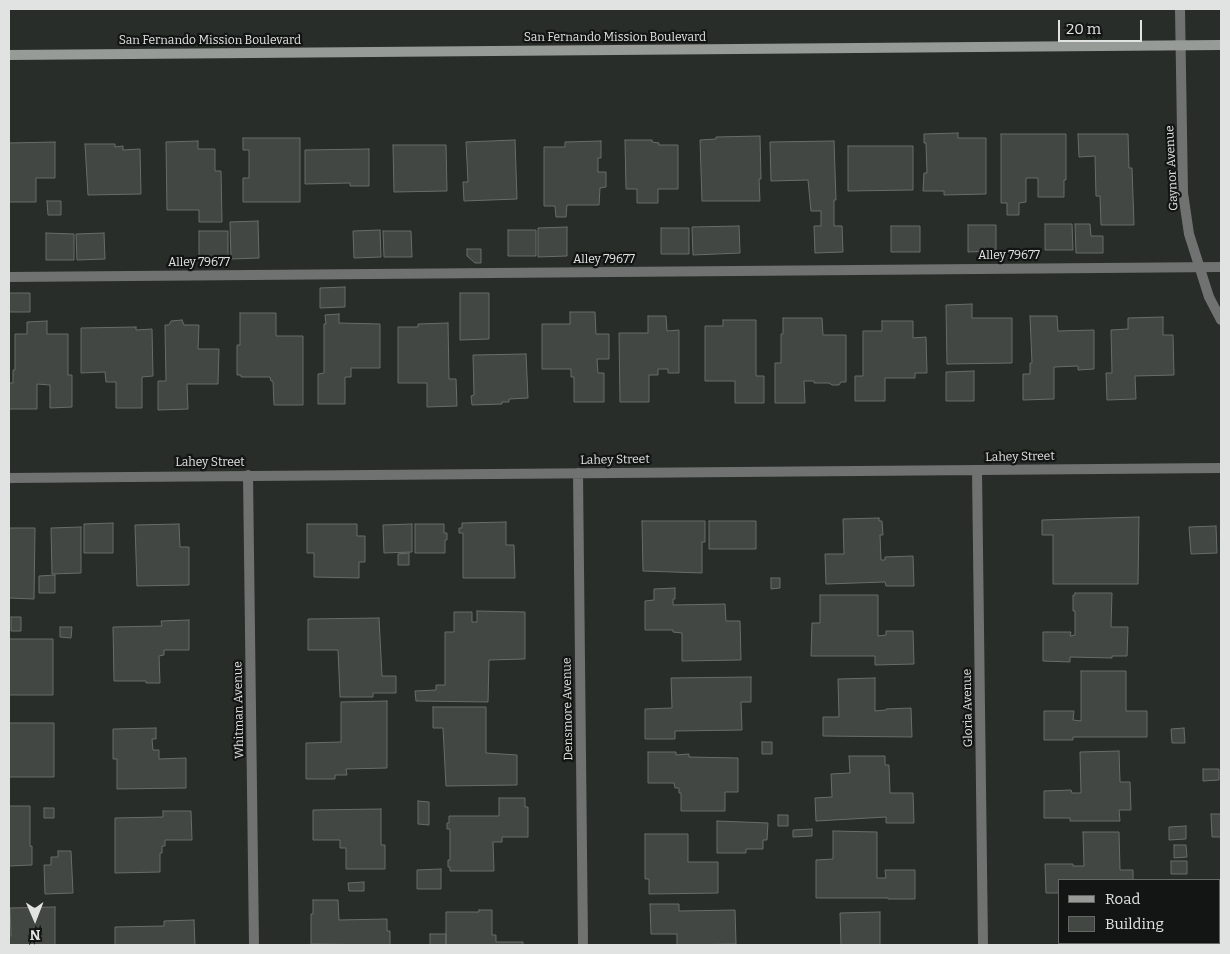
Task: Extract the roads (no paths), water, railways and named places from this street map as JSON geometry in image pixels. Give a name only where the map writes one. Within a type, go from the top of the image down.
[{"type":"main road","name":"San Fernando Mission Boulevard","points":[[9,55],[1221,45]]},
{"type":"street","name":"Gaynor Avenue","points":[[1180,9],[1183,193],[1189,234],[1209,297],[1221,320]]},
{"type":"street","name":"Alley 79677","points":[[9,277],[1221,267]]},
{"type":"street","name":"Lahey Street","points":[[9,478],[1221,468]]},
{"type":"street","name":"Gloria Avenue","points":[[977,470],[984,945]]},
{"type":"street","name":"Densmore Avenue","points":[[578,473],[582,945]]},
{"type":"street","name":"Whitman Avenue","points":[[248,475],[254,945]]}]
